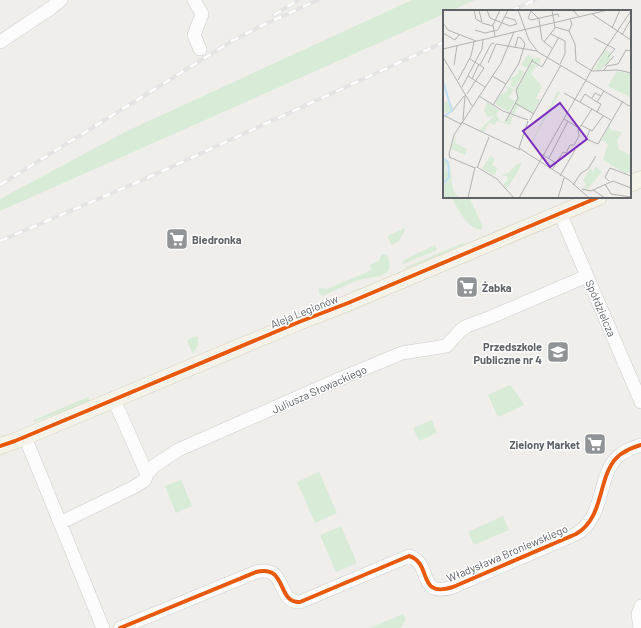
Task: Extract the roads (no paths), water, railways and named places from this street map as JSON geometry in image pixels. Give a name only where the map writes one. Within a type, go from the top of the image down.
[{"type":"main road","points":[[631,184],[641,179]]},
{"type":"main road","name":"Aleja Legionów","points":[[0,446],[299,322],[348,304],[597,198]]},
{"type":"main road","name":"Aleja Legionów","points":[[0,451],[20,439]]},
{"type":"street","points":[[0,42],[55,6],[61,0]]},
{"type":"street","points":[[194,0],[202,14],[194,35],[200,49]]},
{"type":"street","name":"Spółdzielcza","points":[[560,213],[641,402]]},
{"type":"street","name":"Juliusza Słowackiego","points":[[60,523],[134,487],[145,480],[147,474],[154,466],[178,450],[402,353],[446,346],[461,330],[467,326],[491,318],[587,276]]},
{"type":"street","points":[[114,400],[147,474]]},
{"type":"street","points":[[20,439],[60,523],[103,628]]},
{"type":"street","name":"Władysława Broniewskiego","points":[[120,628],[264,570],[275,574],[288,598],[295,602],[300,602],[409,556],[419,564],[430,586],[434,589],[444,590],[453,587],[585,529],[594,513],[611,465],[621,454],[641,445]]},
{"type":"street","points":[[640,628],[637,618],[641,606]]},
{"type":"railway","points":[[274,15],[298,0]]},
{"type":"railway","points":[[0,185],[232,41],[318,0]]},
{"type":"railway","points":[[513,10],[535,0]]},
{"type":"railway","points":[[0,241],[145,179],[443,42]]},
{"type":"place","name":"Biedronka","points":[[177,239]]},
{"type":"place","name":"Żabka","points":[[467,287]]},
{"type":"place","name":"Przedszkole Publiczne nr 4","points":[[558,352]]},
{"type":"place","name":"Zielony Market","points":[[595,444]]}]
